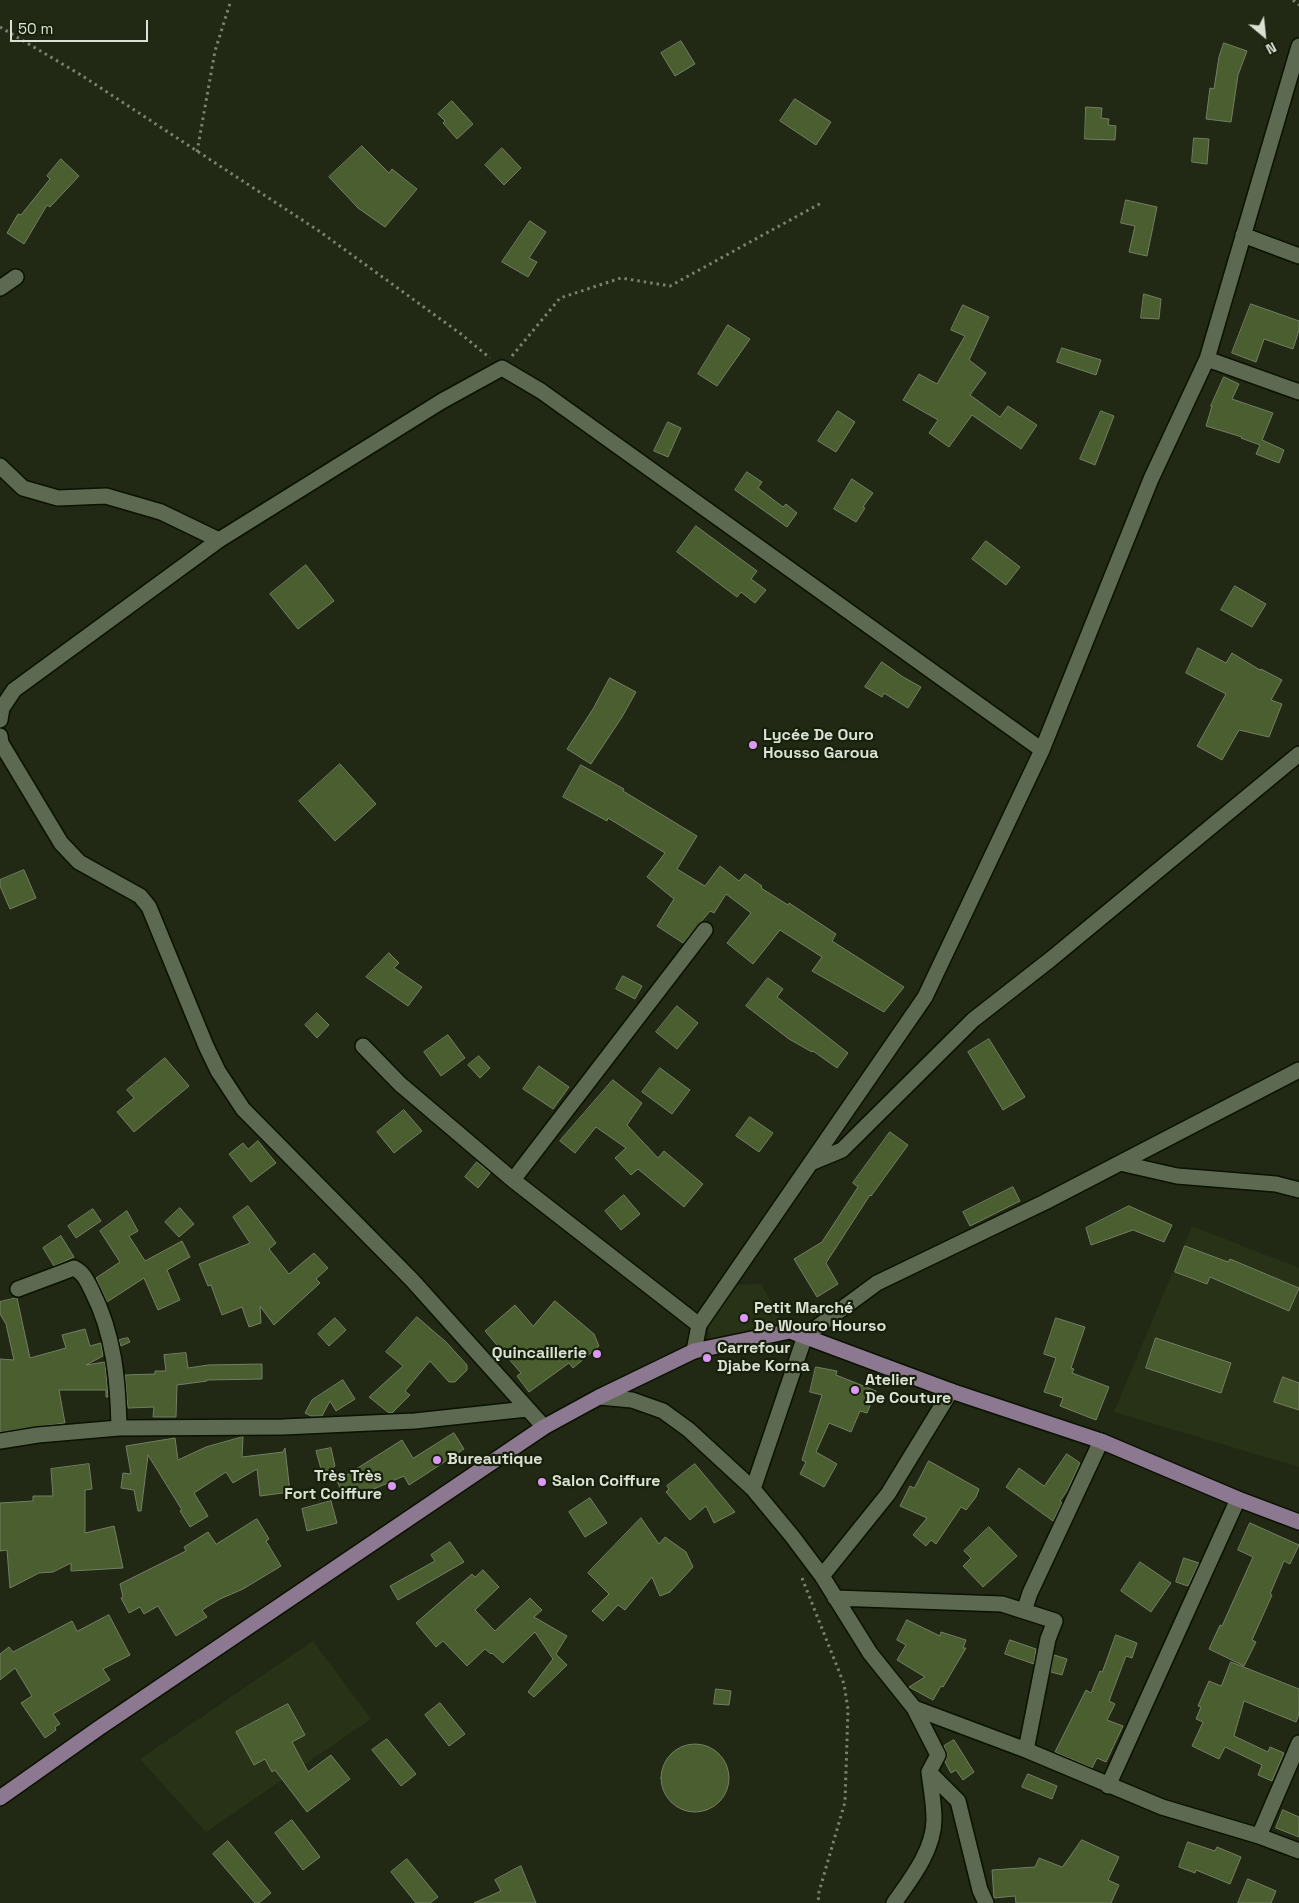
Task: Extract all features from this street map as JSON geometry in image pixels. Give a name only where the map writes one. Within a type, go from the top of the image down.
[{"type":"main road","points":[[0,1798],[98,1728],[544,1427],[599,1397],[694,1351],[790,1331],[951,1391],[1100,1441],[1238,1499],[1299,1522]]},
{"type":"street","points":[[694,1351],[699,1326],[813,1162],[924,997],[1042,750],[1151,479],[1207,359],[1299,46]]},
{"type":"street","points":[[1243,235],[1299,256]]},
{"type":"street","points":[[0,288],[16,277]]},
{"type":"street","points":[[1207,359],[1299,392]]},
{"type":"street","points":[[1,711],[14,690],[219,540],[442,401],[502,368],[540,391],[1042,750]]},
{"type":"street","points":[[0,466],[24,488],[58,498],[106,496],[161,512],[219,540]]},
{"type":"street","points":[[0,736],[1,743],[61,843],[79,862],[140,896],[149,906],[206,1046],[218,1071],[243,1110],[412,1280],[544,1427]]},
{"type":"street","points":[[813,1162],[842,1150],[973,1020],[1051,959],[1299,754]]},
{"type":"street","points":[[513,1180],[705,930]]},
{"type":"street","points":[[363,1046],[400,1084],[513,1180],[699,1326]]},
{"type":"street","points":[[753,1489],[805,1336],[877,1283],[1044,1202],[1299,1070]]},
{"type":"street","points":[[1120,1163],[1177,1176],[1276,1184],[1299,1190]]},
{"type":"street","points":[[18,1289],[74,1268],[82,1272],[96,1298],[112,1344],[120,1428]]},
{"type":"street","points":[[822,1576],[888,1494],[951,1391]]},
{"type":"street","points":[[599,1397],[632,1400],[663,1412],[689,1430],[753,1489],[822,1576],[870,1654],[914,1708],[938,1755],[929,1772],[934,1820],[931,1839],[925,1853],[894,1903]]},
{"type":"street","points":[[0,1441],[38,1435],[120,1428],[283,1427],[377,1423],[415,1421],[527,1409]]},
{"type":"street","points":[[1024,1610],[1030,1593],[1100,1441]]},
{"type":"street","points":[[1108,1786],[1238,1499]]},
{"type":"street","points":[[835,1598],[1002,1604],[1055,1621],[1048,1639],[1026,1750]]},
{"type":"street","points":[[914,1708],[1026,1750],[1162,1808],[1260,1836],[1299,1851]]},
{"type":"street","points":[[1260,1836],[1299,1743]]},
{"type":"street","points":[[929,1772],[958,1801],[980,1890],[986,1903]]},
{"type":"path","points":[[197,152],[215,51],[231,0]]},
{"type":"path","points":[[1293,0],[1299,5]]},
{"type":"path","points":[[0,27],[81,75],[319,231],[461,334],[502,368],[560,298],[621,278],[670,286],[823,202]]},
{"type":"path","points":[[800,1570],[804,1586],[844,1684],[848,1709],[845,1802],[819,1892],[818,1903]]},
{"type":"shaded area","points":[[1192,1226],[1299,1268],[1299,1467],[1114,1412]]},
{"type":"shaded area","name":"Petit Marché De Wouro Hourso","points":[[761,1284],[784,1325],[777,1338],[747,1350],[710,1343],[707,1310],[720,1285]]},
{"type":"shaded area","points":[[313,1641],[371,1719],[206,1832],[140,1759]]},
{"type":"building","points":[[681,41],[695,64],[675,76],[661,53]]},
{"type":"building","points":[[1224,43],[1247,51],[1238,75],[1231,122],[1206,119],[1210,88],[1214,89],[1219,57]]},
{"type":"building","points":[[795,99],[831,122],[816,145],[780,121]]},
{"type":"building","points":[[452,101],[473,124],[457,139],[438,114]]},
{"type":"building","points":[[1086,107],[1102,108],[1101,118],[1109,119],[1108,125],[1116,126],[1115,140],[1085,139]]},
{"type":"building","points":[[1194,138],[1209,139],[1207,164],[1192,162]]},
{"type":"building","points":[[362,146],[389,173],[392,169],[417,189],[385,227],[358,208],[329,177]]},
{"type":"building","points":[[502,148],[521,168],[504,185],[485,165]]},
{"type":"building","points":[[61,159],[79,176],[50,207],[47,205],[24,244],[7,233],[18,214],[21,215],[50,179],[47,176]]},
{"type":"building","points":[[1126,200],[1157,207],[1147,256],[1129,252],[1135,226],[1121,223]]},
{"type":"building","points":[[530,221],[546,232],[529,258],[537,262],[528,277],[502,262]]},
{"type":"building","points":[[1144,294],[1161,299],[1159,319],[1141,318]]},
{"type":"building","points":[[1251,304],[1299,321],[1299,330],[1293,349],[1264,339],[1256,362],[1232,353]]},
{"type":"building","points":[[963,305],[989,317],[969,360],[986,373],[970,395],[1000,417],[1008,406],[1037,425],[1021,449],[972,415],[949,447],[929,433],[938,420],[903,400],[919,374],[937,384],[965,336],[951,330]]},
{"type":"building","points":[[728,325],[750,339],[717,386],[698,374]]},
{"type":"building","points":[[1062,348],[1101,360],[1096,375],[1057,362]]},
{"type":"building","points":[[1224,377],[1239,384],[1232,399],[1273,413],[1262,440],[1284,450],[1279,463],[1256,454],[1260,445],[1242,437],[1206,426],[1211,406]]},
{"type":"building","points":[[838,411],[855,422],[836,452],[818,441]]},
{"type":"building","points":[[1101,411],[1114,416],[1095,465],[1080,459]]},
{"type":"building","points":[[668,422],[681,428],[668,457],[654,451]]},
{"type":"building","points":[[747,472],[762,482],[758,488],[783,507],[786,504],[797,513],[787,527],[735,490]]},
{"type":"building","points":[[852,479],[873,493],[863,507],[865,508],[856,522],[834,509]]},
{"type":"building","points":[[696,526],[757,571],[751,579],[766,590],[755,603],[741,592],[737,597],[677,552]]},
{"type":"building","points":[[986,541],[1020,567],[1006,585],[972,559]]},
{"type":"building","points":[[306,565],[334,601],[298,629],[270,594]]},
{"type":"building","points":[[1235,586],[1266,604],[1252,627],[1221,610]]},
{"type":"building","points":[[1198,648],[1226,663],[1232,653],[1260,670],[1282,680],[1271,700],[1282,704],[1269,737],[1239,730],[1222,760],[1197,746],[1226,694],[1186,673]]},
{"type":"building","points":[[882,662],[921,687],[908,708],[884,693],[882,697],[865,687]]},
{"type":"building","points":[[610,678],[636,692],[591,764],[567,749],[593,709]]},
{"type":"building","points":[[340,764],[376,804],[335,841],[299,801]]},
{"type":"building","points":[[581,765],[624,789],[623,791],[697,836],[677,869],[705,886],[720,866],[739,881],[745,874],[762,886],[761,888],[788,905],[789,903],[836,934],[832,941],[904,987],[884,1012],[812,971],[822,957],[780,930],[753,964],[727,943],[751,913],[726,894],[714,913],[710,911],[683,943],[657,926],[674,899],[647,877],[665,853],[608,818],[607,821],[563,797]]},
{"type":"building","points":[[24,870],[36,898],[10,909],[0,886],[0,880]]},
{"type":"building","points":[[389,953],[399,963],[394,968],[422,987],[408,1006],[366,977]]},
{"type":"building","points":[[623,976],[642,986],[635,999],[616,989]]},
{"type":"building","points":[[768,978],[783,989],[777,997],[848,1053],[837,1068],[813,1051],[789,1039],[746,1006]]},
{"type":"building","points":[[677,1006],[698,1023],[677,1049],[656,1032]]},
{"type":"building","points":[[317,1013],[329,1025],[317,1038],[305,1025]]},
{"type":"building","points":[[448,1035],[465,1058],[441,1076],[424,1052]]},
{"type":"building","points":[[989,1039],[1025,1097],[1003,1110],[968,1052]]},
{"type":"building","points":[[479,1056],[490,1068],[480,1078],[468,1065]]},
{"type":"building","points":[[165,1058],[189,1086],[134,1132],[117,1112],[134,1098],[127,1090]]},
{"type":"building","points":[[539,1066],[569,1087],[553,1109],[523,1089]]},
{"type":"building","points":[[660,1068],[690,1090],[672,1114],[642,1092]]},
{"type":"building","points":[[613,1080],[642,1103],[627,1125],[658,1158],[664,1151],[703,1184],[684,1207],[638,1169],[631,1175],[615,1158],[626,1148],[596,1127],[575,1153],[560,1141]]},
{"type":"building","points":[[404,1110],[422,1131],[394,1153],[377,1132]]},
{"type":"building","points":[[750,1117],[773,1133],[759,1152],[736,1136]]},
{"type":"building","points":[[890,1132],[908,1145],[870,1195],[826,1263],[838,1284],[817,1297],[794,1259],[822,1242],[858,1187],[853,1183]]},
{"type":"building","points":[[258,1141],[276,1163],[251,1182],[229,1154],[243,1143],[248,1149]]},
{"type":"building","points":[[477,1162],[490,1173],[478,1188],[465,1177]]},
{"type":"building","points":[[1013,1187],[1020,1201],[970,1226],[963,1212]]},
{"type":"building","points":[[624,1195],[640,1214],[621,1230],[605,1211]]},
{"type":"building","points":[[248,1206],[276,1243],[269,1249],[289,1274],[314,1253],[328,1268],[316,1279],[320,1283],[274,1325],[260,1306],[261,1323],[249,1327],[242,1307],[222,1315],[211,1285],[208,1286],[199,1264],[250,1243],[233,1217]]},
{"type":"building","points":[[1129,1206],[1172,1225],[1164,1242],[1133,1230],[1091,1245],[1086,1228]]},
{"type":"building","points":[[180,1208],[194,1224],[179,1237],[165,1222]]},
{"type":"building","points":[[93,1209],[101,1221],[76,1238],[68,1226]]},
{"type":"building","points":[[127,1211],[138,1231],[129,1236],[145,1261],[182,1241],[190,1257],[167,1270],[180,1300],[158,1310],[144,1278],[107,1302],[96,1278],[120,1262],[100,1231]]},
{"type":"building","points":[[61,1236],[74,1257],[54,1266],[43,1248]]},
{"type":"building","points":[[1185,1246],[1228,1262],[1230,1259],[1299,1288],[1289,1311],[1210,1277],[1207,1284],[1175,1272]]},
{"type":"building","points":[[17,1298],[30,1358],[66,1348],[62,1335],[85,1329],[90,1346],[101,1343],[103,1356],[86,1365],[105,1362],[108,1397],[106,1397],[106,1390],[59,1390],[65,1423],[0,1432],[0,1359],[14,1360],[6,1324],[0,1314],[0,1302]]},
{"type":"building","points":[[555,1301],[594,1334],[599,1346],[573,1368],[569,1363],[529,1392],[517,1376],[521,1373],[485,1331],[515,1305],[533,1326]]},
{"type":"building","points":[[417,1317],[446,1342],[467,1365],[467,1370],[455,1382],[449,1382],[430,1361],[405,1391],[410,1395],[392,1413],[389,1413],[369,1397],[403,1366],[386,1352]]},
{"type":"building","points":[[335,1318],[346,1330],[329,1346],[318,1334]]},
{"type":"building","points":[[1056,1318],[1085,1327],[1071,1368],[1074,1369],[1072,1373],[1109,1387],[1096,1420],[1060,1406],[1063,1398],[1044,1392],[1056,1358],[1044,1354]]},
{"type":"building","points":[[128,1338],[130,1342],[121,1346],[119,1340]]},
{"type":"building","points":[[1156,1338],[1231,1363],[1221,1393],[1146,1368]]},
{"type":"building","points":[[186,1353],[188,1368],[208,1365],[262,1364],[262,1379],[207,1380],[177,1385],[176,1417],[153,1417],[154,1407],[128,1408],[125,1375],[155,1374],[155,1371],[166,1371],[164,1355]]},
{"type":"building","points":[[816,1367],[837,1371],[836,1375],[876,1391],[867,1413],[860,1411],[851,1432],[829,1423],[816,1452],[837,1464],[824,1487],[800,1474],[806,1462],[802,1460],[822,1395],[810,1392]]},
{"type":"building","points":[[1283,1377],[1299,1383],[1299,1410],[1274,1402]]},
{"type":"building","points":[[343,1380],[355,1399],[336,1411],[330,1401],[322,1416],[311,1416],[305,1413],[312,1400]]},
{"type":"building","points":[[454,1433],[464,1449],[409,1485],[404,1476],[346,1501],[337,1481],[402,1440],[413,1458]]},
{"type":"building","points":[[243,1437],[242,1457],[283,1452],[285,1448],[290,1492],[260,1496],[257,1469],[233,1483],[226,1472],[194,1493],[208,1516],[190,1527],[180,1511],[182,1510],[148,1455],[141,1511],[138,1511],[134,1490],[121,1488],[123,1473],[131,1474],[126,1446],[175,1438],[178,1460],[206,1447]]},
{"type":"building","points":[[331,1448],[335,1466],[323,1476],[316,1451]]},
{"type":"building","points":[[1067,1454],[1080,1463],[1067,1491],[1060,1501],[1062,1503],[1053,1521],[1006,1487],[1019,1468],[1044,1486]]},
{"type":"building","points":[[929,1461],[979,1489],[976,1497],[966,1510],[961,1507],[936,1544],[931,1540],[926,1546],[913,1535],[927,1518],[900,1506],[910,1486],[914,1488]]},
{"type":"building","points":[[89,1464],[92,1489],[85,1490],[85,1533],[114,1526],[123,1568],[71,1571],[71,1563],[53,1572],[39,1573],[10,1588],[7,1550],[0,1551],[0,1503],[33,1501],[33,1496],[53,1496],[51,1469]]},
{"type":"building","points":[[695,1464],[735,1512],[714,1523],[706,1506],[690,1520],[666,1492],[669,1489],[667,1486]]},
{"type":"building","points":[[590,1498],[607,1523],[585,1537],[569,1512]]},
{"type":"building","points":[[331,1501],[337,1523],[307,1531],[302,1509]]},
{"type":"building","points":[[641,1518],[659,1544],[665,1537],[686,1552],[693,1567],[670,1592],[660,1596],[652,1577],[625,1610],[618,1605],[603,1621],[592,1611],[609,1594],[588,1573]]},
{"type":"building","points":[[257,1519],[269,1539],[266,1541],[281,1566],[243,1589],[220,1599],[202,1610],[207,1617],[176,1636],[158,1606],[144,1614],[140,1607],[129,1613],[121,1598],[123,1597],[120,1584],[186,1551],[184,1547],[208,1532],[216,1544]]},
{"type":"building","points":[[1250,1523],[1299,1545],[1290,1564],[1284,1561],[1270,1594],[1272,1595],[1252,1640],[1256,1642],[1244,1666],[1209,1649],[1220,1625],[1222,1626],[1253,1557],[1238,1550]]},
{"type":"building","points":[[989,1527],[1017,1556],[983,1587],[963,1566],[971,1558],[964,1551]]},
{"type":"building","points":[[450,1542],[464,1562],[398,1600],[390,1586],[435,1561],[431,1555]]},
{"type":"building","points":[[1184,1558],[1199,1563],[1188,1586],[1176,1582]]},
{"type":"building","points":[[1140,1562],[1171,1583],[1151,1612],[1121,1591]]},
{"type":"building","points":[[483,1570],[499,1587],[475,1610],[495,1631],[530,1598],[542,1610],[534,1617],[567,1636],[556,1654],[567,1665],[534,1697],[528,1692],[553,1659],[535,1632],[503,1663],[485,1649],[467,1666],[443,1641],[436,1647],[416,1623],[472,1574],[475,1577]]},
{"type":"building","points":[[109,1615],[130,1655],[103,1669],[110,1680],[53,1714],[60,1724],[55,1727],[56,1730],[45,1738],[21,1703],[32,1696],[15,1668],[0,1680],[0,1654],[9,1647],[13,1652],[72,1621],[77,1631]]},
{"type":"building","points":[[907,1620],[940,1636],[941,1632],[966,1640],[963,1648],[966,1648],[933,1700],[909,1687],[925,1677],[897,1660],[906,1645],[897,1640]]},
{"type":"building","points":[[1116,1635],[1137,1643],[1132,1658],[1126,1656],[1109,1701],[1115,1704],[1107,1720],[1123,1726],[1106,1762],[1097,1758],[1092,1768],[1055,1752],[1086,1690],[1091,1693],[1100,1671],[1102,1672]]},
{"type":"building","points":[[1010,1640],[1036,1649],[1034,1664],[1005,1654]]},
{"type":"building","points":[[1054,1655],[1067,1659],[1062,1675],[1051,1672]]},
{"type":"building","points":[[1231,1662],[1299,1689],[1299,1714],[1296,1722],[1244,1701],[1234,1736],[1268,1752],[1270,1747],[1284,1753],[1272,1781],[1258,1775],[1262,1765],[1225,1747],[1219,1759],[1192,1746],[1203,1722],[1196,1719],[1201,1707],[1198,1706],[1209,1681],[1221,1686]]},
{"type":"building","points":[[716,1689],[731,1691],[729,1705],[714,1704]]},
{"type":"building","points":[[440,1703],[465,1734],[449,1746],[425,1715]]},
{"type":"building","points":[[288,1704],[305,1735],[292,1742],[308,1772],[331,1755],[350,1779],[307,1812],[275,1770],[272,1772],[265,1759],[254,1765],[236,1732]]},
{"type":"building","points":[[387,1739],[416,1774],[401,1786],[372,1750]]},
{"type":"building","points":[[954,1740],[974,1772],[963,1780],[956,1770],[951,1773],[945,1762],[947,1755],[944,1746]]},
{"type":"building","points":[[702,1744],[714,1750],[723,1759],[729,1771],[727,1791],[719,1802],[702,1812],[688,1812],[671,1802],[663,1791],[661,1771],[671,1754],[682,1746]]},
{"type":"building","points":[[1028,1774],[1057,1786],[1052,1799],[1022,1787]]},
{"type":"building","points":[[1283,1810],[1299,1817],[1299,1837],[1276,1828]]},
{"type":"building","points":[[292,1820],[320,1857],[303,1870],[275,1833]]},
{"type":"building","points":[[1082,1840],[1119,1857],[1108,1880],[1119,1885],[1111,1903],[1016,1903],[1015,1896],[994,1898],[992,1870],[1035,1867],[1039,1858],[1062,1867]]},
{"type":"building","points":[[228,1841],[271,1893],[259,1903],[255,1903],[213,1854]]},
{"type":"building","points":[[1188,1842],[1215,1851],[1217,1847],[1241,1857],[1230,1884],[1196,1870],[1195,1873],[1179,1867]]},
{"type":"building","points":[[407,1859],[438,1897],[430,1903],[416,1903],[391,1872]]},
{"type":"building","points":[[521,1866],[536,1903],[474,1903],[501,1891],[495,1880]]},
{"type":"building","points":[[1248,1879],[1276,1891],[1271,1903],[1238,1903]]},
{"type":"place","name":"Lycée De Ouro Housso Garoua","points":[[753,745]]},
{"type":"place","name":"Petit Marché De Wouro Hourso","points":[[744,1318]]},
{"type":"place","name":"Quincaillerie","points":[[597,1354]]},
{"type":"place","name":"Carrefour Djabe Korna","points":[[707,1358]]},
{"type":"place","name":"Atelier De Couture","points":[[855,1390]]},
{"type":"place","name":"Bureautique","points":[[437,1460]]},
{"type":"place","name":"Salon Coiffure","points":[[542,1482]]},
{"type":"place","name":"Très Très Fort Coiffure","points":[[392,1486]]}]
